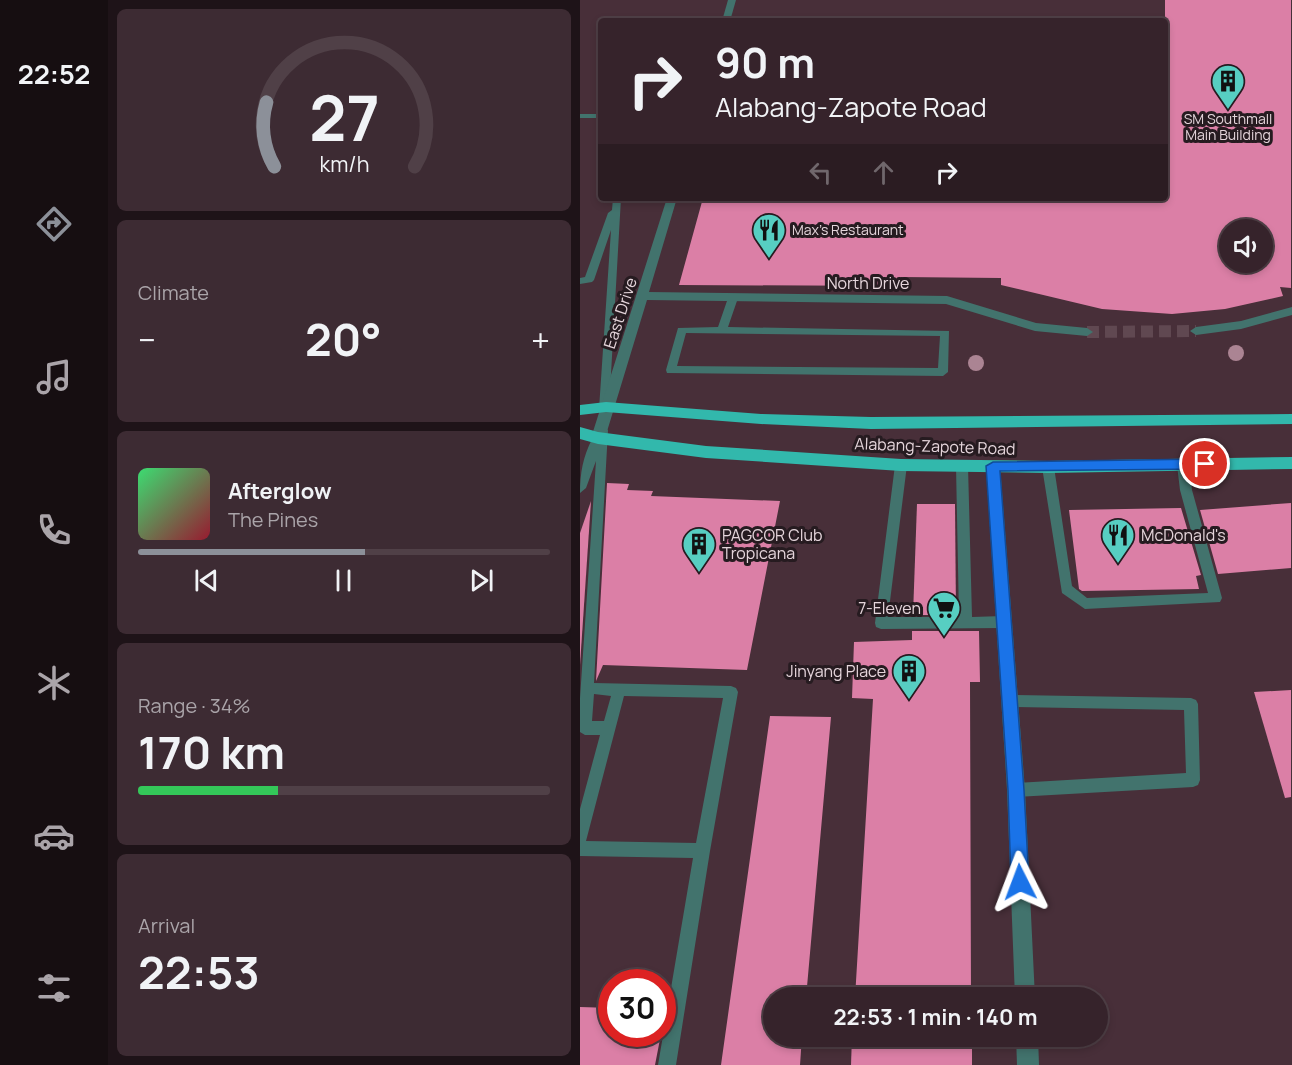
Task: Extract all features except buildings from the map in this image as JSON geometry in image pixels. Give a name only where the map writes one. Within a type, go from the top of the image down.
[{"type":"highway","name":"Alabang-Zapote Road","points":[[580,410],[606,407],[761,419],[871,423],[1291,419]]},
{"type":"highway","name":"Alabang-Zapote Road","points":[[580,433],[598,438],[706,452],[901,465],[1048,467],[1291,463]]},
{"type":"street","points":[[727,18],[732,0]]},
{"type":"street","name":"East Drive","points":[[598,438],[671,201]]},
{"type":"street","name":"North Drive","points":[[643,296],[947,300],[1035,327],[1087,332]]},
{"type":"street","points":[[1196,331],[1241,325],[1291,311]]},
{"type":"street","points":[[993,466],[1016,790],[1025,987]]},
{"type":"street","points":[[1027,1047],[1028,1065]]},
{"type":"lane","points":[[580,116],[598,116]]},
{"type":"lane","points":[[580,281],[589,280],[616,201]]},
{"type":"lane","points":[[609,728],[585,728],[617,201]]},
{"type":"lane","points":[[722,331],[733,298]]},
{"type":"lane","points":[[682,330],[722,331],[945,333],[943,372],[671,370],[682,330]]},
{"type":"lane","points":[[580,489],[598,438]]},
{"type":"lane","points":[[901,465],[881,623],[1003,622]]},
{"type":"lane","points":[[1048,467],[1066,589],[1085,604],[1216,598],[1186,490],[1183,465]]},
{"type":"lane","points":[[962,466],[966,622]]},
{"type":"lane","points":[[596,689],[731,692],[667,1065]]},
{"type":"lane","points":[[580,837],[619,690]]},
{"type":"lane","points":[[1009,701],[1191,704],[1193,780],[1016,790]]},
{"type":"lane","points":[[580,848],[702,851]]},
{"type":"tunnel","points":[[1087,332],[1196,331]]},
{"type":"place","name":"SM Southmall Main Building","points":[[1228,110]]},
{"type":"place","name":"Max's Restaurant","points":[[769,259]]},
{"type":"place","name":"McDonald's","points":[[1118,564]]},
{"type":"place","name":"PAGCOR Club Tropicana","points":[[699,573]]},
{"type":"place","name":"7-Eleven","points":[[944,637]]},
{"type":"place","name":"Jinyang Place","points":[[909,700]]},
{"type":"route","points":[[1020,882],[1016,790],[993,466],[1205,464]]}]
